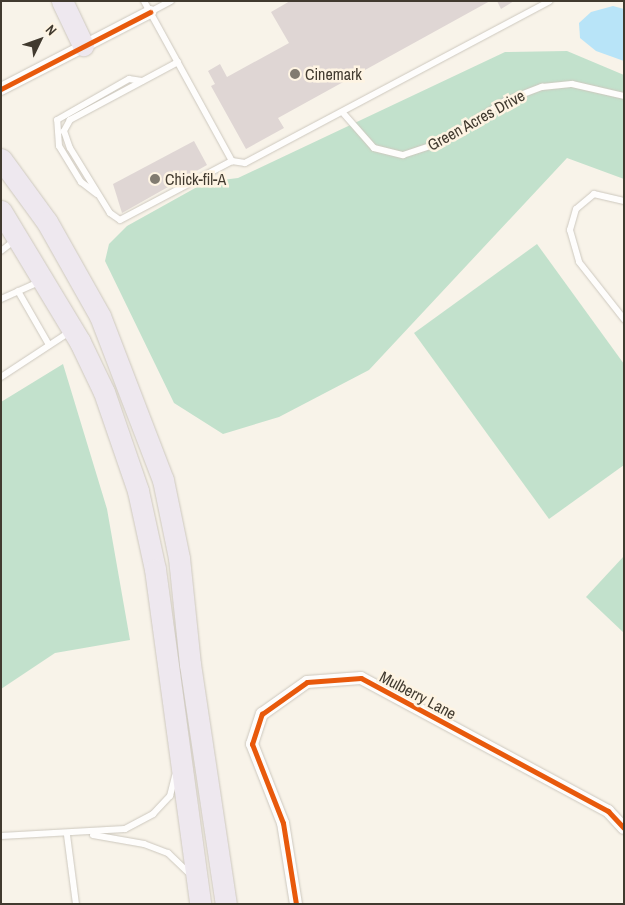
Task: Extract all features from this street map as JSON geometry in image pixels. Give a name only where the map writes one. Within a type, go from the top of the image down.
[{"type":"highway","points":[[62,1],[83,45]]},
{"type":"highway","points":[[1,159],[47,222],[100,316],[163,480],[179,558],[190,664],[226,904]]},
{"type":"highway","points":[[1,211],[19,236],[73,329],[104,392],[138,491],[153,559],[199,899]]},
{"type":"street","points":[[1,89],[83,45],[147,7]]},
{"type":"street","name":"Mulberry Lane","points":[[296,904],[283,823],[252,744],[262,714],[307,682],[361,678],[608,811],[624,828]]},
{"type":"lane","points":[[171,1],[147,7],[232,161]]},
{"type":"lane","points":[[178,62],[67,123],[67,142],[111,215],[122,219],[232,161],[250,162],[344,114],[550,1]]},
{"type":"lane","points":[[98,194],[81,182],[59,146],[57,120],[129,79],[142,81]]},
{"type":"lane","name":"Green Acres Drive","points":[[344,114],[374,148],[403,156],[442,142],[504,102],[542,87],[572,84],[624,96]]},
{"type":"lane","points":[[624,201],[594,194],[576,210],[570,230],[579,262],[624,319]]},
{"type":"lane","points":[[1,251],[19,236]]},
{"type":"lane","points":[[1,299],[44,279]]},
{"type":"lane","points":[[18,291],[49,345]]},
{"type":"lane","points":[[1,378],[73,329]]},
{"type":"lane","points":[[1,836],[89,834],[125,828],[153,814],[170,796],[179,758]]},
{"type":"lane","points":[[89,834],[168,853],[186,867],[199,899]]},
{"type":"lane","points":[[67,835],[76,904]]},
{"type":"green space","points":[[567,51],[624,75],[624,179],[567,158],[369,370],[279,417],[223,434],[174,403],[105,261],[109,244],[127,226],[206,182],[238,178],[505,52]]},
{"type":"green space","points":[[537,244],[624,364],[624,465],[549,519],[414,333]]},
{"type":"green space","points":[[63,364],[107,509],[130,640],[55,653],[1,689],[1,402]]},
{"type":"green space","points":[[624,556],[624,633],[586,597]]},
{"type":"water","points":[[613,6],[624,9],[624,61],[596,51],[580,38],[579,23],[591,12]]},
{"type":"building","name":"Cinemark","points":[[290,1],[490,1],[278,118],[284,128],[246,149],[211,86],[215,84],[208,71],[220,64],[227,77],[289,43],[271,12]]},
{"type":"building","points":[[497,1],[514,1],[501,9]]},
{"type":"building","name":"Chick-fil-A","points":[[194,141],[207,165],[122,213],[113,184]]},
{"type":"cycle path","points":[[1,89],[150,12]]},
{"type":"cycle path","points":[[296,904],[283,823],[252,744],[262,714],[307,682],[361,678],[608,811],[624,828]]},
{"type":"place","name":"Cinemark","points":[[295,74]]},
{"type":"place","name":"Chick-fil-A","points":[[155,179]]}]
